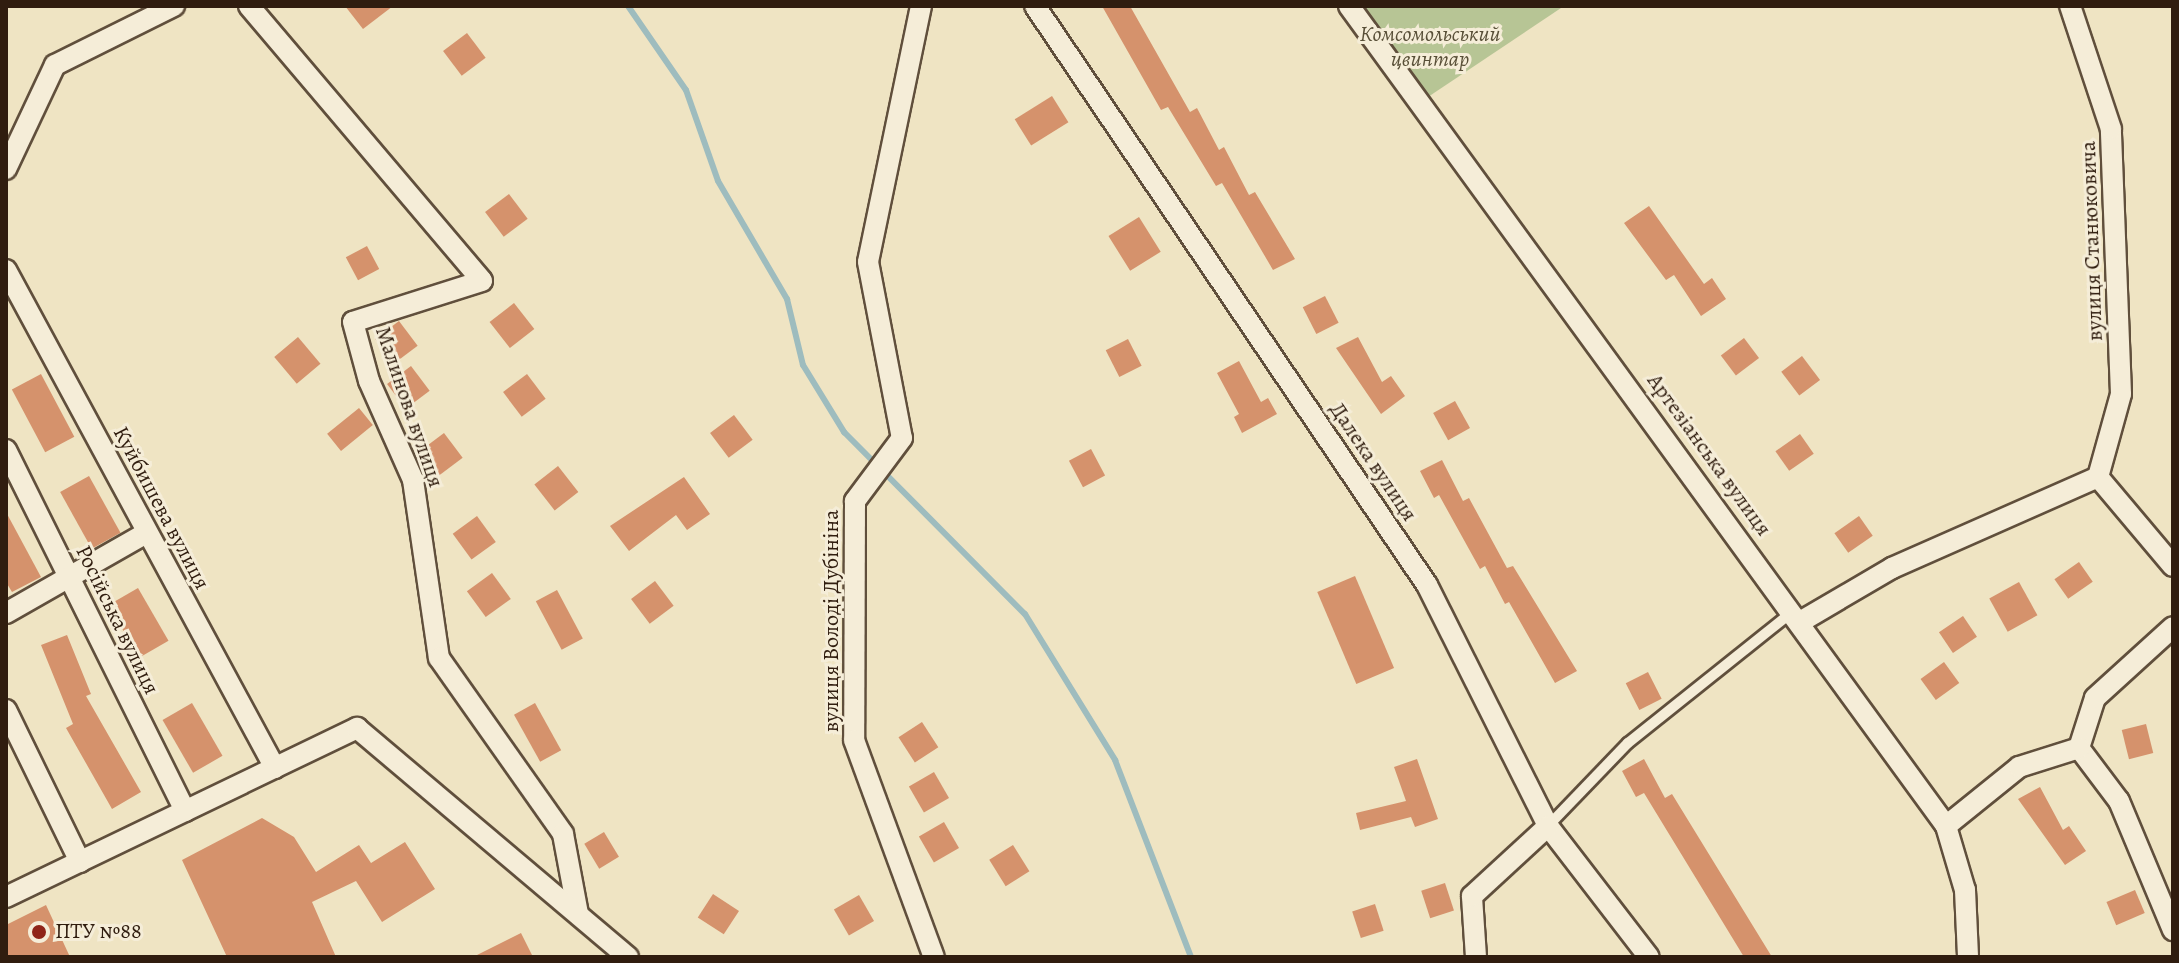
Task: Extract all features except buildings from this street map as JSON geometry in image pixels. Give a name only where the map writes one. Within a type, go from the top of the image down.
[{"type":"street","points":[[6,169],[55,65],[174,6]]},
{"type":"street","name":"Малинова вулиця","points":[[249,6],[482,281],[353,322],[369,381],[413,480],[439,658],[563,834],[578,914]]},
{"type":"street","name":"вулиця Володі Дубініна","points":[[921,6],[868,262],[902,438],[855,501],[854,740],[934,957]]},
{"type":"street","name":"Далека вулиця","points":[[1035,6],[1427,585],[1548,826],[1649,957]]},
{"type":"street","name":"Артезіанська вулиця","points":[[1349,6],[1797,617],[1946,826],[1965,890],[1968,957]]},
{"type":"street","name":"вулиця Станюковича","points":[[2070,6],[2111,129],[2121,394],[2098,477]]},
{"type":"street","name":"Куйбишева вулиця","points":[[6,270],[275,768]]},
{"type":"street","name":"Російська вулиця","points":[[6,450],[185,811]]},
{"type":"street","points":[[1797,617],[1892,568],[2098,477],[2173,566]]},
{"type":"street","points":[[6,613],[146,533]]},
{"type":"street","points":[[2079,748],[2095,698],[2173,627]]},
{"type":"street","points":[[6,710],[80,862]]},
{"type":"street","points":[[6,897],[357,728],[628,957]]},
{"type":"street","points":[[1946,826],[2019,767],[2079,748]]},
{"type":"street","points":[[2079,748],[2119,801],[2173,930]]},
{"type":"street","points":[[1476,957],[1472,896],[1548,826]]},
{"type":"lane","points":[[1548,826],[1628,743],[1797,617]]},
{"type":"green space","name":"Комсомольський цвинтар","points":[[1349,6],[1564,6],[1419,103]]},
{"type":"waterway","points":[[628,6],[686,90],[718,181],[787,299],[803,365],[844,432],[1025,614],[1115,760],[1191,957]]},
{"type":"place","name":"ПТУ №88","points":[[39,932]]}]
